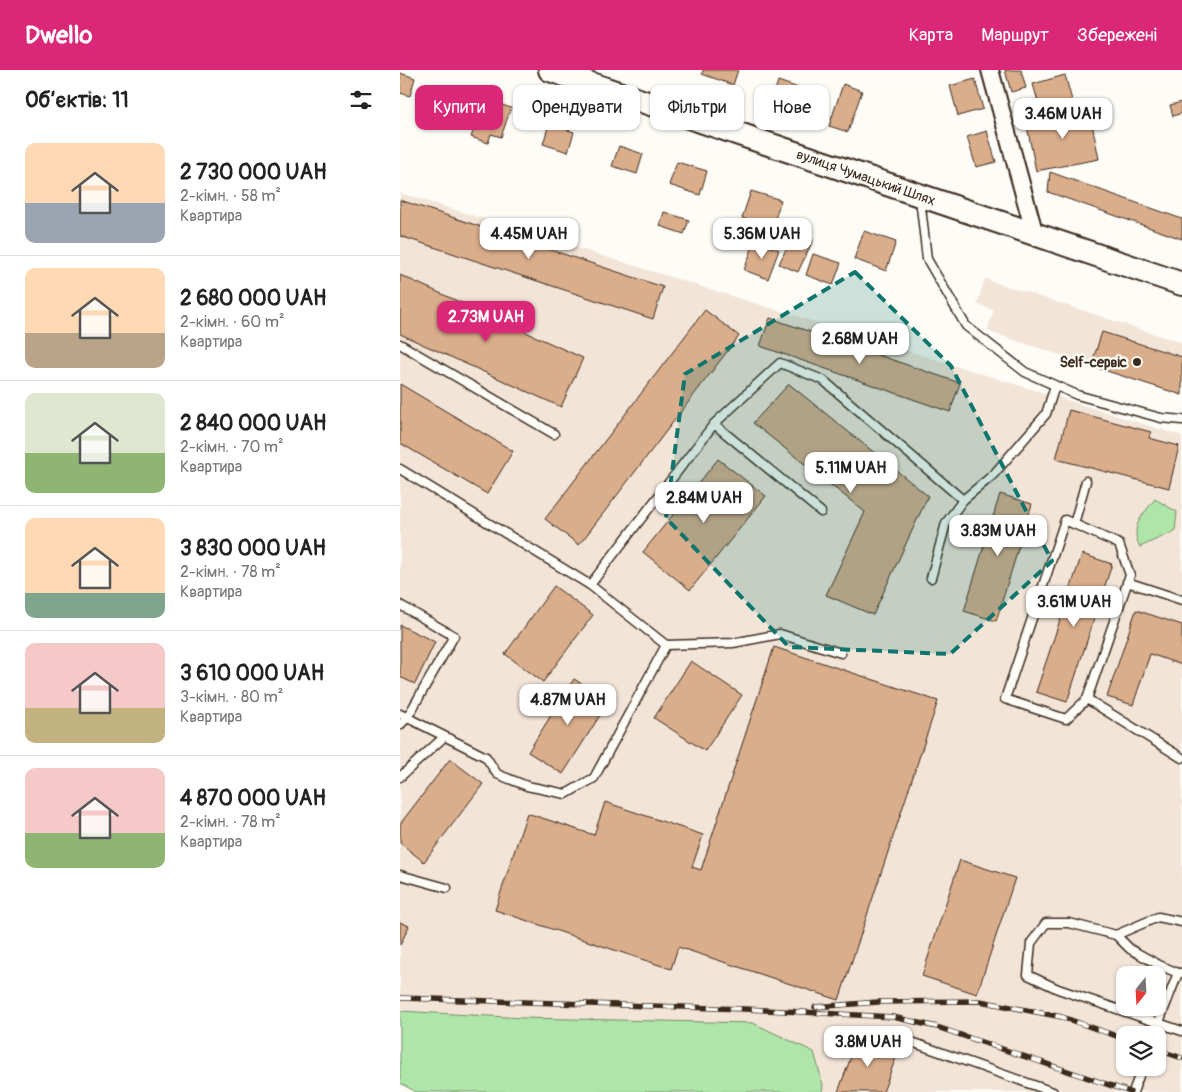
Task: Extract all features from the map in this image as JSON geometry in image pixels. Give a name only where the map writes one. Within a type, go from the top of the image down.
[{"type":"main road","name":"вулиця Чумацький Шлях","points":[[550,70],[1182,284]]},
{"type":"street","points":[[990,70],[1036,234]]},
{"type":"lane","points":[[919,196],[927,259],[966,326],[1024,372],[1055,386],[1076,395],[1161,418],[1182,420]]},
{"type":"lane","points":[[400,344],[554,434]]},
{"type":"lane","points":[[590,585],[714,424],[780,363],[823,380],[963,500]]},
{"type":"lane","points":[[931,578],[946,523],[963,500],[993,475],[1046,414],[1055,386]]},
{"type":"lane","points":[[714,424],[821,512]]},
{"type":"lane","points":[[400,469],[590,585],[666,645],[733,643],[780,634],[841,653]]},
{"type":"lane","points":[[1074,524],[1086,481]]},
{"type":"lane","points":[[1065,520],[1074,524],[1120,544],[1130,575],[1087,699],[1066,719],[1005,699],[1065,520]]},
{"type":"lane","points":[[1128,582],[1182,600]]},
{"type":"lane","points":[[400,605],[454,636],[400,725]]},
{"type":"lane","points":[[404,716],[486,758],[497,774],[527,786],[566,794],[594,778],[666,645]]},
{"type":"lane","points":[[1087,699],[1182,758]]},
{"type":"lane","points":[[400,777],[444,737]]},
{"type":"lane","points":[[400,875],[446,888]]},
{"type":"lane","points":[[1116,935],[1158,917],[1182,922]]},
{"type":"lane","points":[[1157,1026],[1158,1023],[1180,973],[1130,949],[1116,935],[1069,923],[1046,923],[1031,944],[1028,975],[1058,989],[1158,1023],[1182,1031]]},
{"type":"lane","points":[[889,1034],[1053,1092]]},
{"type":"lane","points":[[1133,1092],[1139,1076]]},
{"type":"highlighted area","points":[[855,272],[951,366],[1052,561],[950,654],[789,647],[666,518],[685,374]]},
{"type":"shaded area","points":[[400,193],[1182,436],[1182,1092],[677,1092],[400,1009]]},
{"type":"shaded area","points":[[985,279],[1182,343],[1182,395],[987,331],[994,310],[977,304]]},
{"type":"green space","points":[[1155,499],[1177,512],[1175,531],[1140,547],[1137,540],[1137,527],[1142,516]]},
{"type":"green space","points":[[400,1011],[524,1018],[753,1023],[814,1052],[823,1085],[822,1092],[416,1092],[400,1083]]},
{"type":"building","points":[[703,70],[738,70],[733,85],[702,74]]},
{"type":"building","points":[[1005,70],[1021,70],[1026,88],[1011,92]]},
{"type":"building","points":[[400,73],[415,78],[410,96],[400,93]]},
{"type":"building","points":[[1065,75],[1073,104],[1041,112],[1033,84]]},
{"type":"building","points":[[975,79],[983,109],[958,116],[950,86]]},
{"type":"building","points":[[778,81],[790,85],[777,85]]},
{"type":"building","points":[[843,84],[862,91],[848,132],[829,126]]},
{"type":"building","points":[[1182,102],[1182,113],[1173,116],[1170,105]]},
{"type":"building","points":[[503,105],[511,108],[501,137],[491,134],[488,143],[471,137],[474,130],[503,130]]},
{"type":"building","points":[[1089,109],[1099,159],[1036,171],[1026,121]]},
{"type":"building","points":[[547,130],[568,130],[574,132],[568,152],[543,144]]},
{"type":"building","points":[[987,131],[996,162],[976,167],[967,137]]},
{"type":"building","points":[[619,146],[643,154],[637,174],[612,166]]},
{"type":"building","points":[[677,162],[707,171],[700,195],[669,185]]},
{"type":"building","points":[[1050,172],[1182,219],[1182,239],[1048,192]]},
{"type":"building","points":[[751,191],[781,200],[772,228],[742,218]]},
{"type":"building","points":[[400,200],[663,287],[653,319],[400,236]]},
{"type":"building","points":[[664,212],[689,220],[684,234],[660,226]]},
{"type":"building","points":[[864,231],[896,242],[886,271],[854,259]]},
{"type":"building","points":[[794,232],[813,240],[798,272],[779,264]]},
{"type":"building","points":[[755,241],[779,250],[768,279],[744,270]]},
{"type":"building","points":[[813,254],[841,263],[833,285],[806,275]]},
{"type":"building","points":[[400,275],[583,358],[561,407],[400,334]]},
{"type":"building","points":[[705,310],[739,336],[579,545],[545,519]]},
{"type":"building","points":[[770,318],[960,383],[950,412],[760,346]]},
{"type":"building","name":"Self-сервіс","points":[[1102,332],[1182,357],[1182,395],[1091,366]]},
{"type":"building","points":[[400,384],[513,451],[487,494],[400,443]]},
{"type":"building","points":[[789,384],[928,496],[873,615],[826,595],[865,512],[753,423]]},
{"type":"building","points":[[1069,410],[1151,432],[1149,438],[1179,446],[1169,488],[1056,459]]},
{"type":"building","points":[[718,459],[766,496],[690,590],[643,552]]},
{"type":"building","points":[[1000,494],[1032,504],[996,621],[964,611]]},
{"type":"building","points":[[1082,554],[1112,564],[1067,702],[1036,692]]},
{"type":"building","points":[[554,586],[593,615],[543,682],[505,654]]},
{"type":"building","points":[[1136,610],[1182,625],[1182,665],[1150,654],[1133,705],[1107,697]]},
{"type":"building","points":[[400,625],[435,642],[415,684],[400,677]]},
{"type":"building","points":[[774,647],[938,701],[839,1000],[678,947],[671,969],[495,910],[527,813],[594,835],[605,802],[703,835],[692,867],[701,870]]},
{"type":"building","points":[[691,661],[742,695],[705,751],[654,718]]},
{"type":"building","points":[[574,679],[609,701],[563,774],[528,752]]},
{"type":"building","points":[[450,759],[483,784],[424,862],[400,843],[400,824]]},
{"type":"building","points":[[960,860],[1015,878],[977,994],[922,976]]},
{"type":"building","points":[[400,922],[409,926],[400,945]]},
{"type":"building","points":[[858,1038],[898,1052],[883,1092],[838,1092]]},
{"type":"railway","points":[[400,998],[745,1009],[893,1017],[937,1027],[1130,1092]]},
{"type":"railway","points":[[815,1007],[878,1002],[980,1001],[1062,1017],[1116,1036]]},
{"type":"railway","points":[[1166,1053],[1182,1058]]},
{"type":"place","name":"Self-сервіс","points":[[1137,362]]}]
